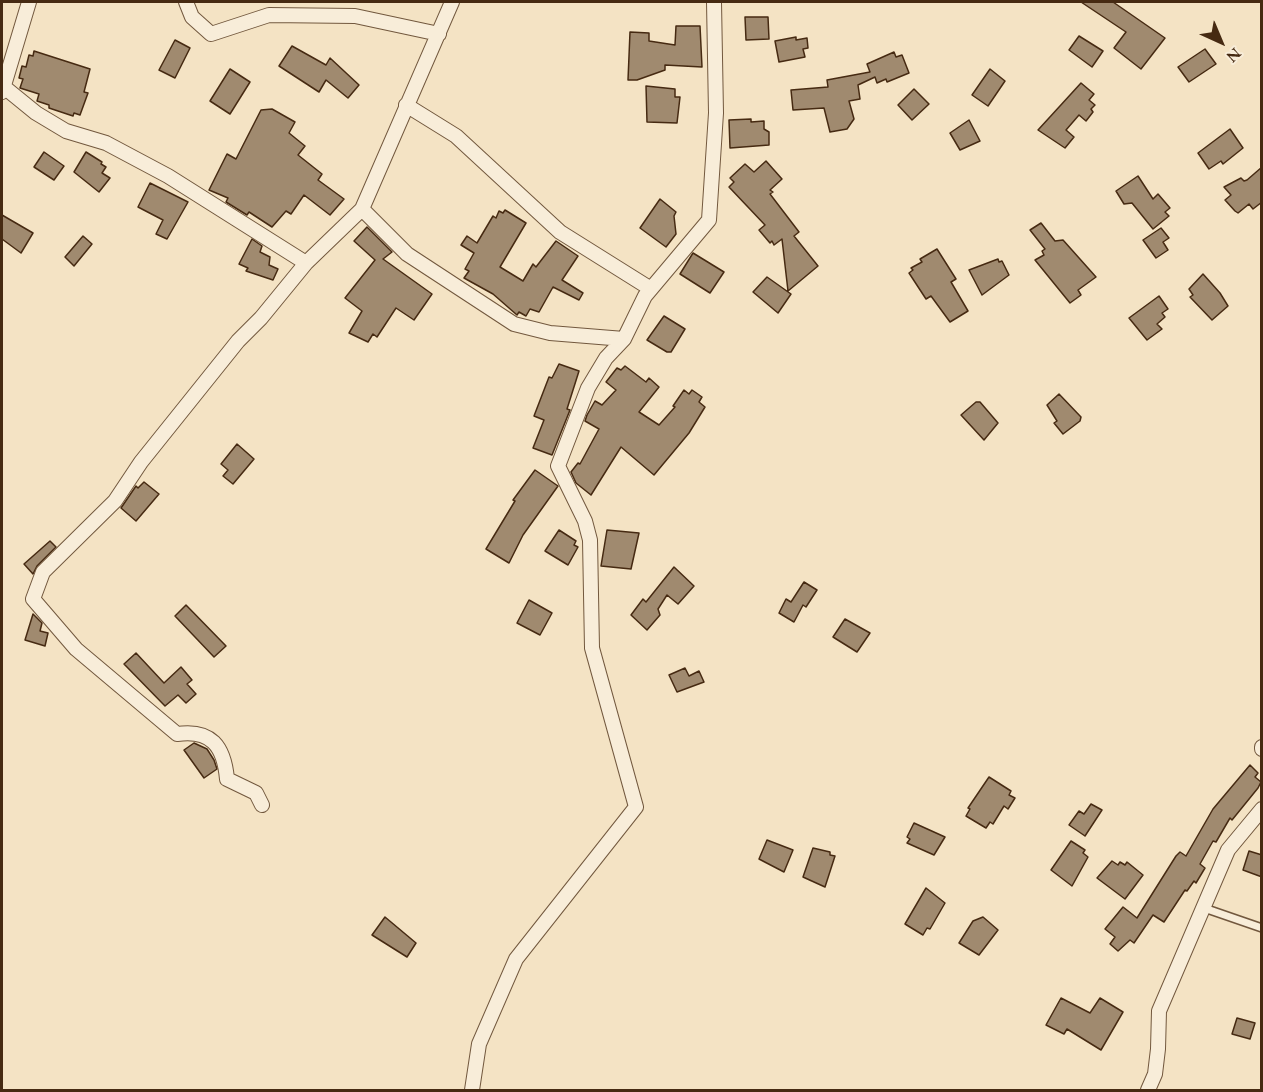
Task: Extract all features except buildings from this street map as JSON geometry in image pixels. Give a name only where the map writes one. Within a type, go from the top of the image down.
[{"type":"street","points":[[29,2],[3,89],[66,131],[106,142],[168,176],[306,263]]},
{"type":"street","points":[[186,2],[192,17],[211,34],[269,15],[355,16],[439,34]]},
{"type":"street","points":[[262,805],[256,793],[227,779],[221,750],[209,738],[193,732],[177,734],[76,649],[33,599],[43,572],[115,501],[141,462],[238,341],[261,318],[306,263],[362,208],[452,2]]},
{"type":"street","points":[[472,1090],[479,1044],[516,959],[636,807],[592,648],[590,540],[585,521],[558,466],[588,388],[606,358],[624,339],[651,289],[709,220],[716,113],[714,2]]},
{"type":"street","points":[[406,105],[456,136],[560,232],[651,289]]},
{"type":"street","points":[[362,208],[407,254],[514,324],[550,333],[624,339]]},
{"type":"street","points":[[1148,1090],[1155,1074],[1159,1011],[1228,850],[1262,809]]},
{"type":"lane","points":[[1204,908],[1262,928]]}]
